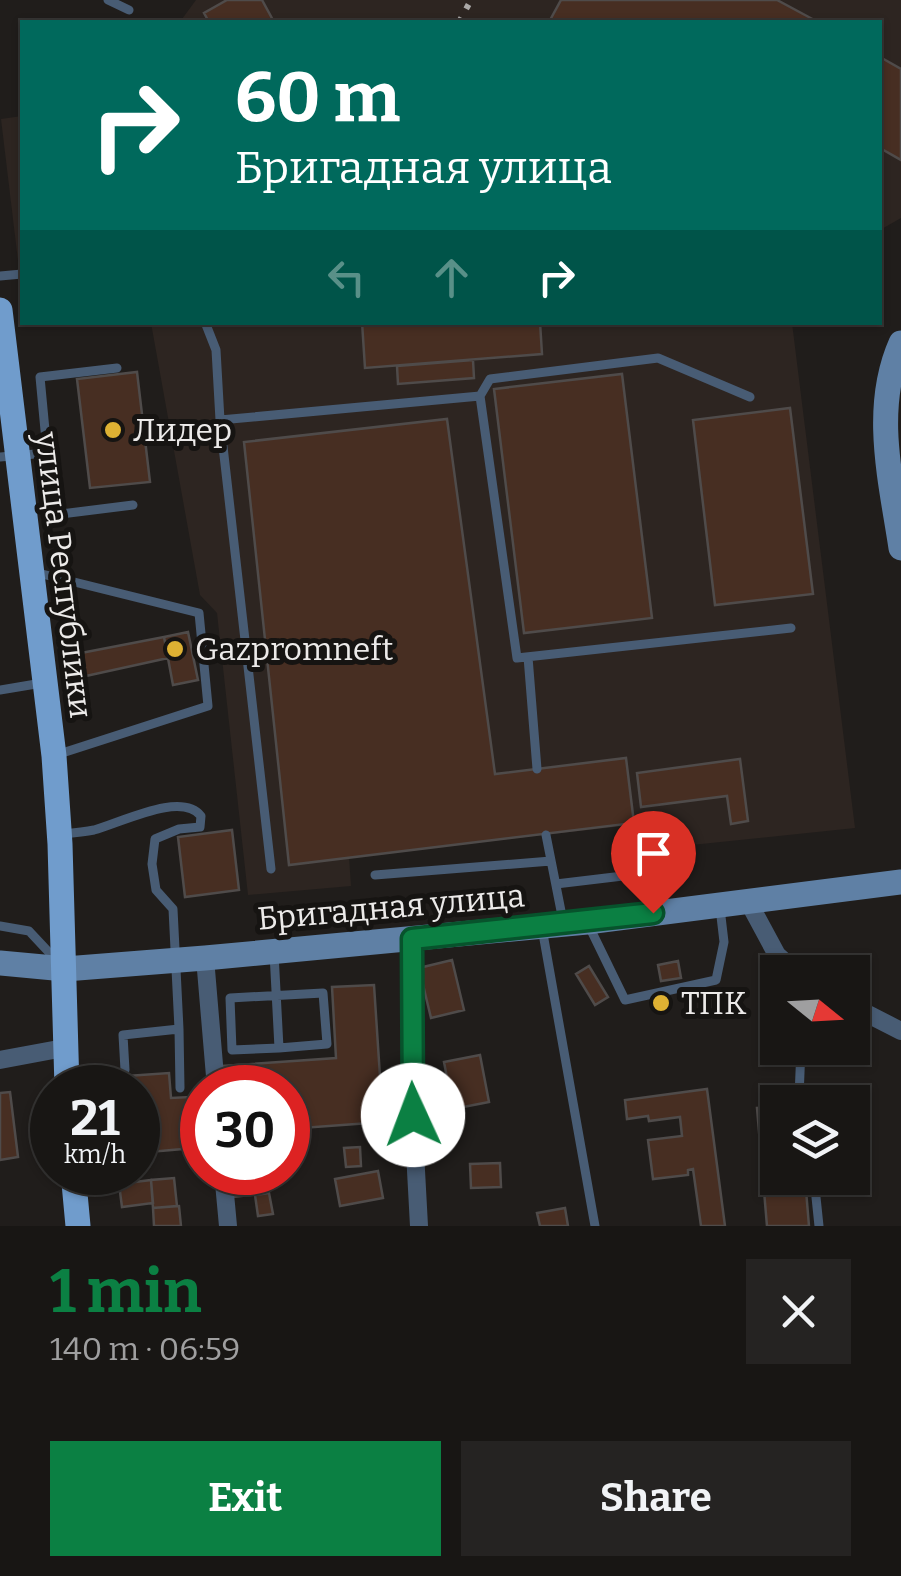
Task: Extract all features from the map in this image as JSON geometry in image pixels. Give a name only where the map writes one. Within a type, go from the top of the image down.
[{"type":"main road","name":"улица Республики","points":[[1,326],[8,456],[33,571],[54,756],[65,969],[65,1065]]},
{"type":"main road","points":[[901,343],[889,388],[901,548]]},
{"type":"main road","name":"Бригадная улица","points":[[0,963],[65,969],[205,958],[564,924],[901,882]]},
{"type":"main road","points":[[76,1195],[78,1226]]},
{"type":"street","points":[[749,903],[777,955]]},
{"type":"street","points":[[412,939],[412,1078],[419,1226]]},
{"type":"street","points":[[205,958],[214,1065]]},
{"type":"street","points":[[870,1015],[901,1031]]},
{"type":"street","points":[[0,1060],[64,1048]]},
{"type":"street","points":[[226,1195],[228,1226]]},
{"type":"lane","points":[[108,0],[130,10]]},
{"type":"lane","points":[[207,325],[216,350],[220,420],[270,869]]},
{"type":"lane","points":[[750,397],[658,358],[490,379],[480,396],[517,658],[791,628]]},
{"type":"lane","points":[[117,368],[40,377],[53,515],[133,505]]},
{"type":"lane","points":[[220,420],[480,396]]},
{"type":"lane","points":[[8,456],[47,453]]},
{"type":"lane","points":[[33,571],[199,613],[208,706],[54,756]]},
{"type":"lane","points":[[528,657],[538,769]]},
{"type":"lane","points":[[0,690],[45,682]]},
{"type":"lane","points":[[60,834],[93,830],[180,805],[195,809],[201,816],[200,827],[179,829],[155,839],[152,864],[156,890],[173,909],[180,1088]]},
{"type":"lane","points":[[546,835],[564,924],[596,1226]]},
{"type":"lane","points":[[374,875],[552,861]]},
{"type":"lane","points":[[556,884],[673,870]]},
{"type":"lane","points":[[564,924],[626,1000],[716,980],[724,942],[720,905]]},
{"type":"lane","points":[[0,926],[30,930],[65,969]]},
{"type":"lane","points":[[274,951],[278,1048]]},
{"type":"lane","points":[[323,993],[327,1044],[278,1048],[232,1050],[230,998],[323,993]]},
{"type":"lane","points":[[125,1065],[123,1035],[179,1029]]},
{"type":"lane","points":[[816,1195],[819,1226]]},
{"type":"shaded area","points":[[196,0],[901,0],[901,218],[882,229],[882,20],[182,19]]},
{"type":"shaded area","points":[[20,116],[20,269],[19,269],[1,119]]},
{"type":"shaded area","points":[[151,325],[792,325],[855,828],[682,846],[678,820],[349,857],[351,886],[248,895],[217,613],[200,595]]},
{"type":"building","points":[[227,0],[262,0],[273,20],[208,20],[204,13]]},
{"type":"building","points":[[561,0],[777,0],[814,20],[550,20]]},
{"type":"building","points":[[882,58],[901,69],[901,160],[882,149]]},
{"type":"building","points":[[362,325],[540,325],[542,354],[365,368]]},
{"type":"building","points":[[473,360],[474,378],[398,384],[397,366]]},
{"type":"building","name":"Лидер","points":[[137,372],[150,482],[90,488],[77,379]]},
{"type":"building","points":[[622,374],[652,618],[524,633],[494,389]]},
{"type":"building","points":[[790,408],[813,594],[715,605],[693,420]]},
{"type":"building","points":[[447,419],[495,774],[626,758],[634,823],[289,865],[244,442]]},
{"type":"building","points":[[188,632],[198,680],[173,685],[164,637]]},
{"type":"building","points":[[164,637],[168,658],[86,676],[81,653]]},
{"type":"building","points":[[740,759],[748,821],[731,824],[727,796],[641,807],[637,773]]},
{"type":"building","points":[[232,830],[239,890],[185,897],[178,837]]},
{"type":"building","points":[[452,960],[464,1010],[431,1018],[419,968]]},
{"type":"building","points":[[678,961],[681,978],[661,981],[658,965]]},
{"type":"building","points":[[589,966],[608,997],[595,1005],[576,974]]},
{"type":"building","points":[[374,985],[383,1122],[310,1127],[310,1065],[237,1065],[336,1058],[332,987]]},
{"type":"building","points":[[480,1055],[489,1102],[453,1109],[444,1062]]},
{"type":"building","points":[[169,1073],[171,1098],[180,1098],[180,1149],[160,1151],[160,1074]]},
{"type":"building","points":[[707,1089],[725,1226],[701,1226],[693,1169],[688,1170],[688,1175],[653,1179],[648,1140],[682,1136],[680,1117],[627,1119],[625,1100]]},
{"type":"building","points":[[10,1092],[18,1157],[0,1160],[0,1093]]},
{"type":"building","points":[[360,1147],[361,1166],[346,1167],[344,1148]]},
{"type":"building","points":[[500,1163],[501,1187],[471,1188],[470,1164]]},
{"type":"building","points":[[378,1171],[383,1198],[340,1206],[335,1179]]},
{"type":"building","points":[[174,1178],[177,1206],[153,1208],[152,1195],[160,1195],[160,1179]]},
{"type":"building","points":[[120,1195],[152,1195],[153,1203],[122,1207]]},
{"type":"building","points":[[255,1195],[269,1195],[273,1214],[258,1216]]},
{"type":"building","points":[[764,1195],[806,1195],[809,1226],[767,1226]]},
{"type":"building","points":[[179,1206],[181,1226],[154,1226],[153,1208]]},
{"type":"building","points":[[565,1208],[568,1226],[540,1226],[537,1213]]},
{"type":"railway","points":[[460,20],[471,0]]},
{"type":"place","name":"Лидер","points":[[113,430]]},
{"type":"place","name":"Gazpromneft","points":[[175,649]]},
{"type":"place","name":"ТПК","points":[[661,1003]]},
{"type":"route","points":[[413,1115],[412,939],[653,913]]}]
